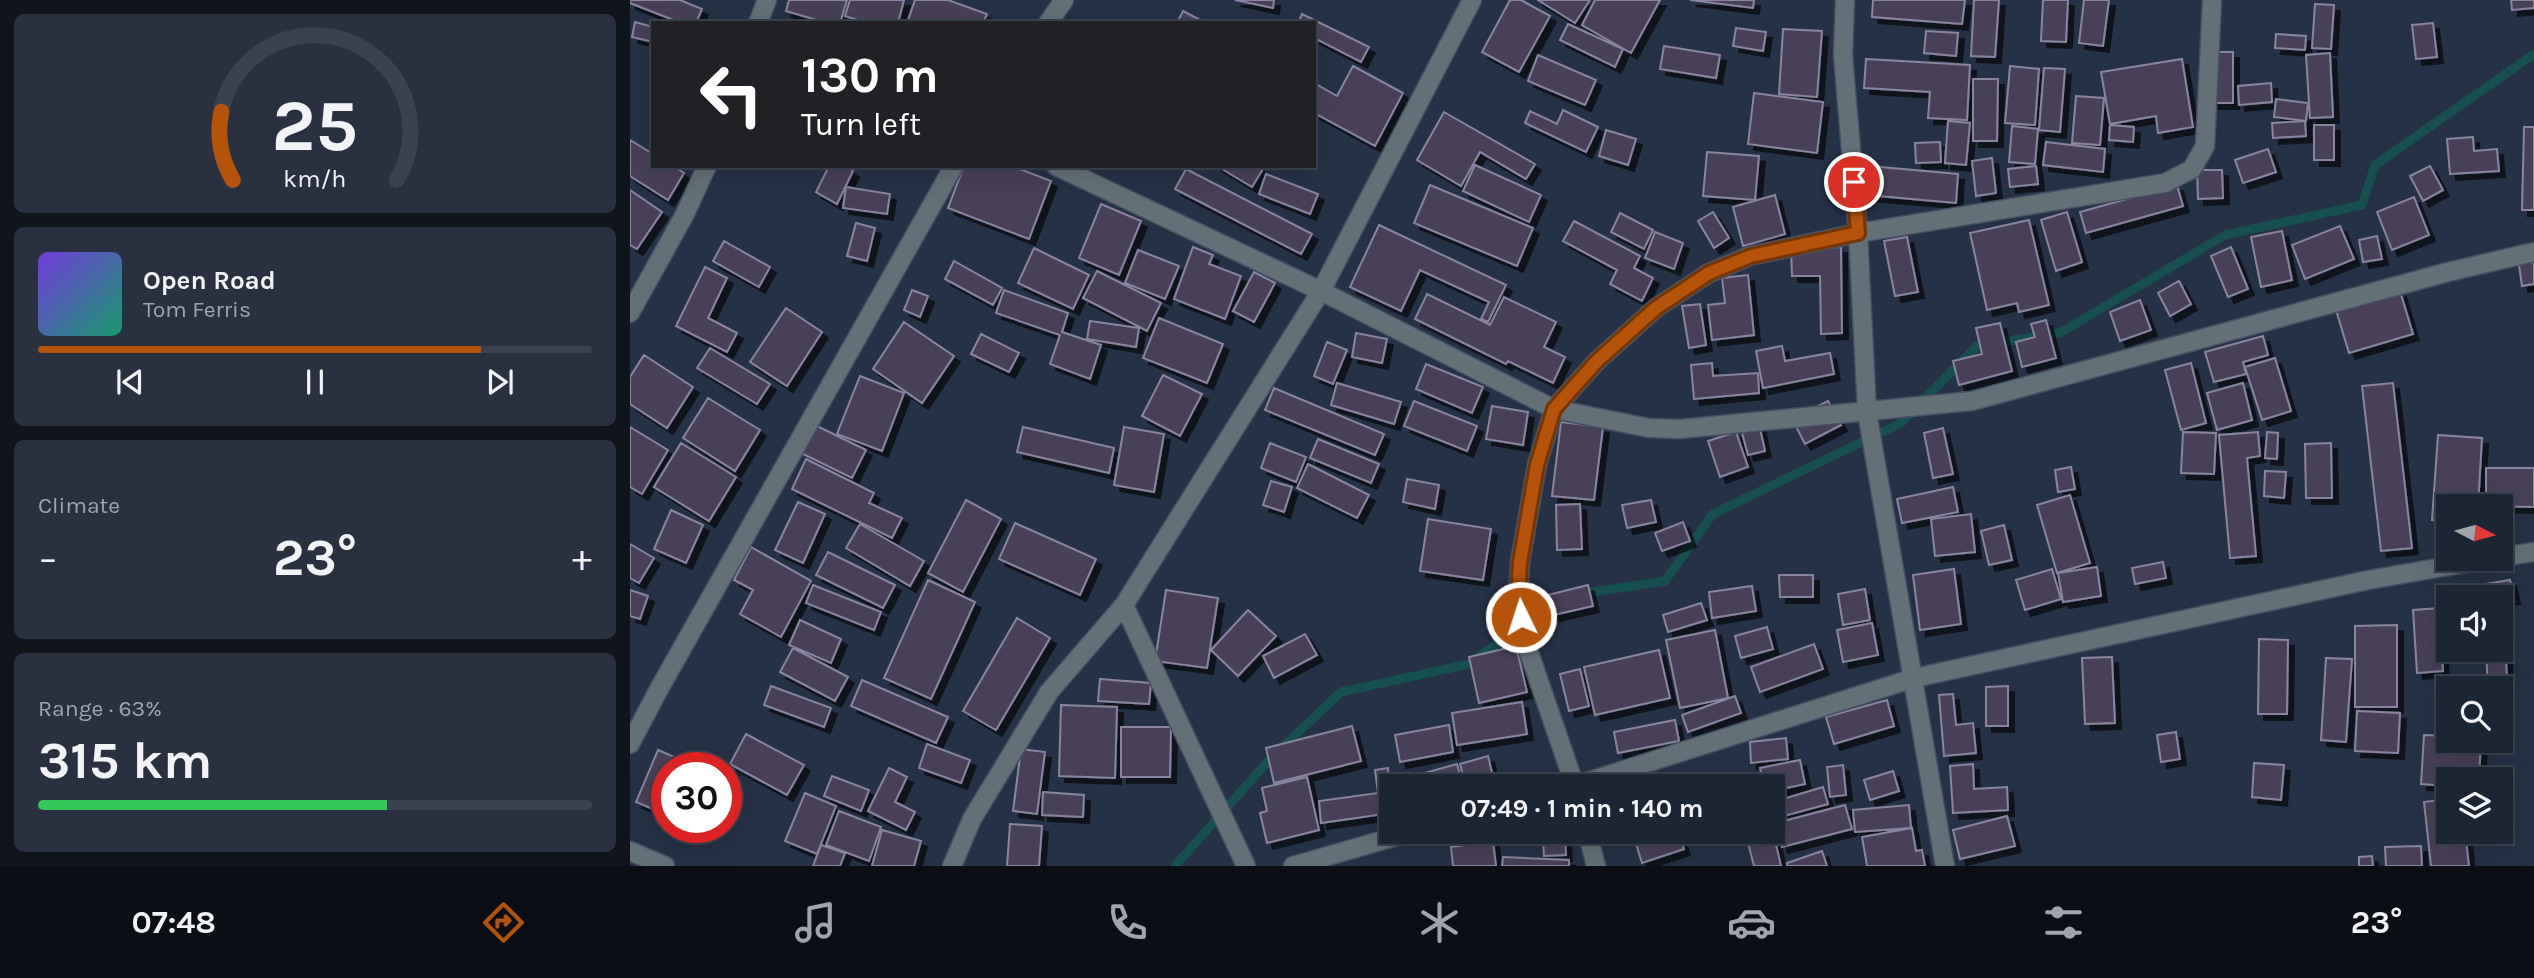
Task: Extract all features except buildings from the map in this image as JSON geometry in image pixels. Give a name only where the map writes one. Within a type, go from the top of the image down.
[{"type":"street","points":[[759,21],[767,0]]},
{"type":"street","points":[[1049,21],[1064,0]]},
{"type":"street","points":[[952,866],[972,819],[1049,692],[1124,605],[1321,291],[1472,0]]},
{"type":"street","points":[[1845,0],[1843,55],[1858,233],[1867,412],[1945,866]]},
{"type":"street","points":[[1571,774],[1524,638],[1518,597],[1520,562],[1537,465],[1554,409],[1597,361],[1656,308],[1709,273],[1751,256],[1858,233],[2165,183],[2192,169],[2205,146],[2212,0]]},
{"type":"street","points":[[630,313],[685,214],[706,168]]},
{"type":"street","points":[[630,744],[665,676],[953,168]]},
{"type":"street","points":[[1060,168],[1321,291],[1554,409],[1649,428],[1680,429],[1972,401],[2434,275],[2534,252]]},
{"type":"street","points":[[2513,555],[2534,552]]},
{"type":"street","points":[[1613,774],[1914,678],[2368,580],[2436,568]]},
{"type":"street","points":[[1124,605],[1246,866]]},
{"type":"street","points":[[1293,866],[1379,841]]},
{"type":"street","points":[[1590,844],[1596,866]]},
{"type":"street","points":[[630,851],[665,866]]},
{"type":"waterway","points":[[1579,594],[1665,581],[1713,514],[1901,423],[1977,346],[2060,333],[2225,235],[2362,205],[2375,165],[2534,54]]},
{"type":"waterway","points":[[1175,866],[1269,760],[1341,692],[1469,664],[1553,603]]},
{"type":"route","points":[[1521,617],[1518,597],[1520,562],[1537,465],[1554,409],[1597,361],[1656,308],[1709,273],[1751,256],[1858,233],[1854,182]]}]
